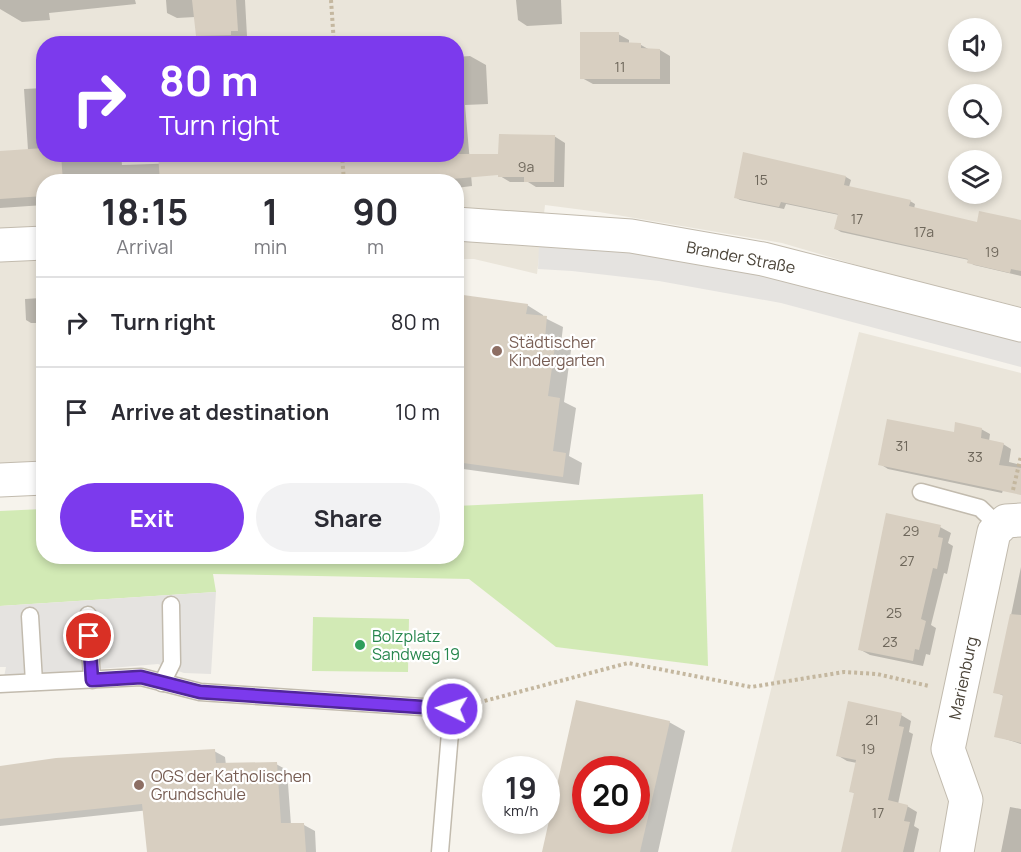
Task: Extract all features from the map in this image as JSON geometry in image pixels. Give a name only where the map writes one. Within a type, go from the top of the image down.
[{"type":"street","name":"Brander Straße","points":[[464,225],[631,236],[763,259],[1021,325]]},
{"type":"street","points":[[0,245],[36,243]]},
{"type":"street","points":[[0,480],[36,478]]},
{"type":"street","name":"Marienburg","points":[[957,852],[966,800],[948,749],[994,532],[1011,523]]},
{"type":"lane","points":[[921,492],[980,508],[1011,523]]},
{"type":"lane","points":[[162,682],[172,663],[171,605]]},
{"type":"lane","points":[[88,615],[92,680]]},
{"type":"lane","points":[[30,616],[34,682]]},
{"type":"lane","points":[[0,684],[141,677],[200,692],[452,709],[440,852]]},
{"type":"path","points":[[331,0],[333,36]]},
{"type":"path","points":[[452,709],[628,663],[751,687],[844,672],[877,674],[959,693]]},
{"type":"shaded area","points":[[0,0],[1021,0],[1021,307],[884,273],[782,243],[545,205],[537,274],[474,259],[464,259],[464,174],[36,174],[36,495],[0,495]]},
{"type":"shaded area","points":[[539,245],[626,251],[752,273],[1021,341],[1021,367],[781,303],[659,281],[538,269]]},
{"type":"shaded area","points":[[859,332],[1021,373],[1021,852],[731,852]]},
{"type":"shaded area","points":[[216,592],[211,674],[184,673],[158,664],[4,677],[6,667],[0,667],[0,606]]},
{"type":"green space","points":[[703,494],[708,666],[556,647],[469,579],[213,574],[216,592],[0,606],[0,511],[36,509],[36,564],[464,564],[464,506]]},
{"type":"green space","name":"Bolzplatz Sandweg 19","points":[[313,617],[409,619],[408,672],[312,671]]},
{"type":"building","points":[[192,0],[236,0],[238,31],[231,31],[231,35],[196,36]]},
{"type":"building","points":[[580,32],[619,32],[619,42],[641,43],[641,48],[660,49],[660,79],[580,79]]},
{"type":"building","points":[[499,134],[555,135],[554,182],[524,182],[524,177],[498,177],[498,175],[464,178],[464,174],[159,174],[159,162],[464,162],[464,154],[498,154]]},
{"type":"building","points":[[36,149],[36,162],[62,162],[62,174],[36,174],[36,197],[0,199],[0,151]]},
{"type":"building","points":[[743,152],[846,176],[844,185],[911,200],[909,206],[977,222],[979,211],[1021,220],[1021,271],[1011,269],[1010,273],[967,263],[968,259],[834,229],[838,214],[781,202],[779,207],[734,198]]},
{"type":"building","points":[[464,295],[528,304],[526,314],[547,316],[545,338],[556,339],[548,396],[560,398],[553,451],[566,453],[563,477],[464,463]]},
{"type":"building","points":[[887,419],[954,432],[955,422],[982,428],[981,438],[1004,443],[999,465],[1021,468],[1021,495],[878,465]]},
{"type":"building","points":[[886,513],[941,525],[938,537],[943,538],[937,569],[933,568],[921,619],[926,621],[919,650],[915,649],[913,661],[858,650]]},
{"type":"building","points":[[1010,614],[1021,615],[1021,743],[994,737],[1003,695],[993,693]]},
{"type":"building","points":[[576,700],[670,721],[650,808],[650,756],[572,756],[572,834],[644,834],[640,852],[542,852],[546,834],[560,834],[560,772]]},
{"type":"building","points":[[848,701],[902,713],[899,726],[904,727],[888,800],[908,805],[904,821],[910,822],[903,852],[841,852],[854,793],[849,792],[856,760],[836,756]]},
{"type":"building","name":"OGS der Katholischen Grundschule","points":[[215,749],[216,763],[277,762],[281,823],[304,823],[306,852],[147,852],[142,804],[0,819],[0,766],[56,758]]},
{"type":"place","name":"Städtischer Kindergarten","points":[[497,351]]},
{"type":"place","name":"Bolzplatz Sandweg 19","points":[[360,645]]},
{"type":"place","name":"OGS der Katholischen Grundschule","points":[[139,785]]},
{"type":"route","points":[[89,636],[92,680],[141,677],[200,692],[452,709]]}]
